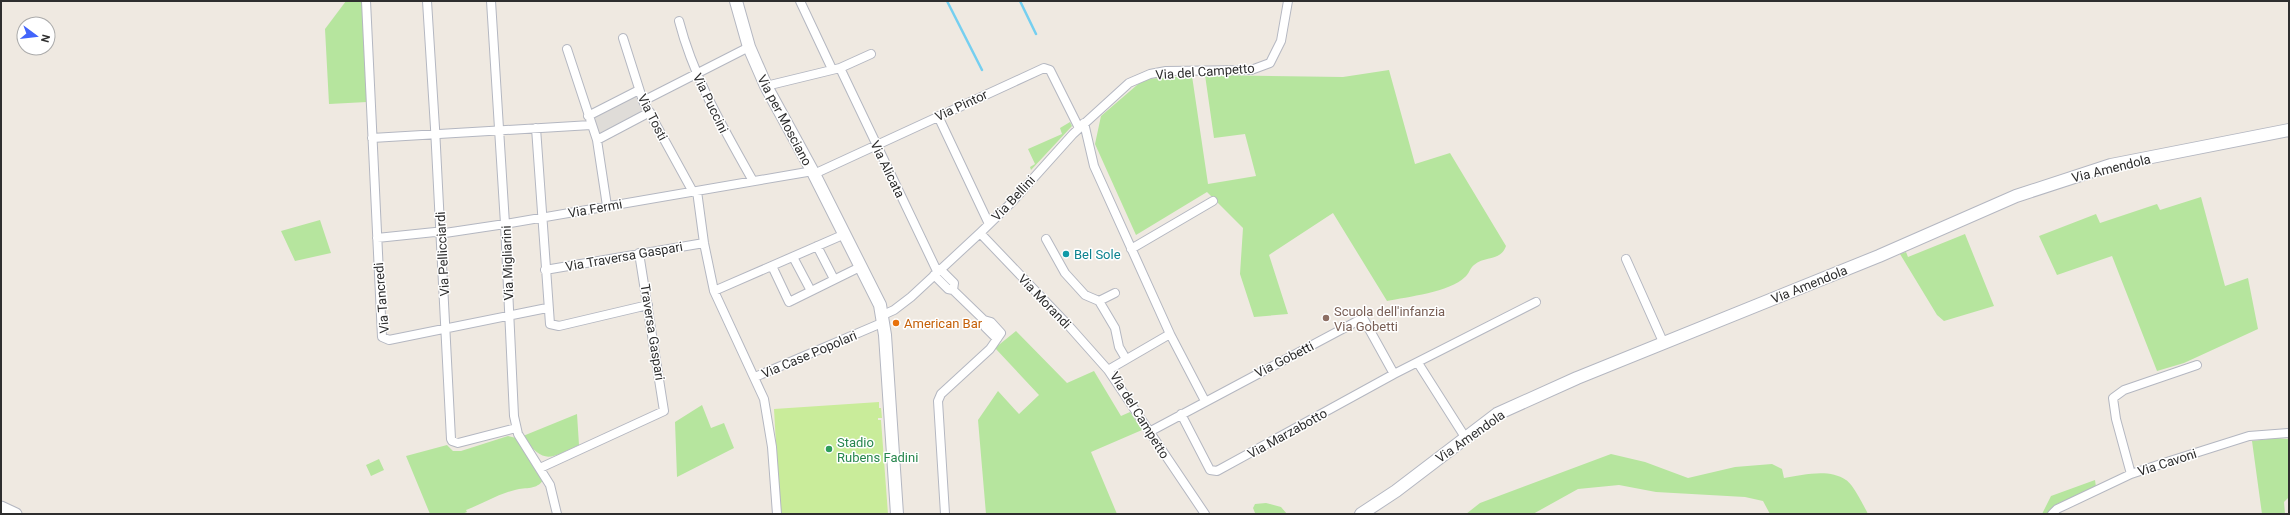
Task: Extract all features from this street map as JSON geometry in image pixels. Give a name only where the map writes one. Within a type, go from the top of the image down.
[{"type":"main road","name":"Via per Mosciano","points":[[736,1],[749,47],[766,86],[814,172],[862,266],[884,319],[897,514]]},
{"type":"main road","name":"Via Amendola","points":[[1361,514],[1396,491],[1497,414],[1577,378],[1664,344],[2016,196],[2111,165],[2289,130]]},
{"type":"street","name":"Via Tancredi","points":[[366,1],[382,337],[389,340],[547,308]]},
{"type":"street","name":"Via Pellicciardi","points":[[427,1],[436,134],[452,441],[458,443],[516,428]]},
{"type":"street","name":"Via Migliarini","points":[[490,1],[505,224],[516,428],[553,491],[557,514]]},
{"type":"street","name":"Via Alicata","points":[[800,1],[876,145],[937,272],[954,283],[954,290],[984,320],[985,327],[997,339],[971,367],[941,394],[937,407],[945,514]]},
{"type":"street","name":"Via del Campetto","points":[[1081,126],[1121,88],[1150,74],[1202,69],[1251,70],[1270,63],[1281,41],[1288,1]]},
{"type":"street","name":"Via Puccini","points":[[679,21],[696,75],[722,126],[753,181]]},
{"type":"street","name":"Via Tosti","points":[[623,38],[643,101],[695,191]]},
{"type":"street","points":[[643,101],[749,47]]},
{"type":"street","points":[[567,49],[597,140],[607,206]]},
{"type":"street","points":[[766,86],[836,68],[871,54]]},
{"type":"street","name":"Via Pintor","points":[[814,172],[1044,68],[1050,70],[1081,126]]},
{"type":"street","points":[[588,116],[639,90]]},
{"type":"street","points":[[597,140],[650,112]]},
{"type":"street","points":[[938,116],[989,224]]},
{"type":"street","points":[[372,138],[591,125]]},
{"type":"street","points":[[1081,126],[1094,166],[1131,249],[1170,334],[1205,401]]},
{"type":"street","name":"Via Bellini","points":[[884,319],[980,233],[1081,126]]},
{"type":"street","points":[[536,128],[547,308],[550,324],[559,326],[648,305]]},
{"type":"street","name":"Via Fermi","points":[[377,238],[505,224],[753,181],[814,172]]},
{"type":"street","points":[[695,191],[714,292],[845,234]]},
{"type":"street","points":[[1131,249],[1213,201]]},
{"type":"street","name":"Via Morandi","points":[[980,233],[1068,325],[1108,370]]},
{"type":"street","points":[[1046,239],[1065,273],[1085,295],[1100,301],[1115,328],[1119,347],[1126,359]]},
{"type":"street","name":"Via Traversa Gaspari","points":[[545,270],[704,243]]},
{"type":"street","points":[[817,246],[834,279]]},
{"type":"street","name":"Traversa Gaspari","points":[[540,468],[664,410],[640,253]]},
{"type":"street","points":[[793,257],[811,291]]},
{"type":"street","points":[[1626,259],[1664,344]]},
{"type":"street","points":[[772,266],[789,302],[862,266]]},
{"type":"street","name":"Via Case Popolari","points":[[714,292],[754,378],[884,319]]},
{"type":"street","points":[[1100,301],[1115,293]]},
{"type":"street","name":"Via Marzabotto","points":[[1181,414],[1210,470],[1217,471],[1394,374],[1536,302]]},
{"type":"street","name":"Via Gobetti","points":[[1149,432],[1363,318],[1394,374]]},
{"type":"street","name":"Via del Campetto","points":[[1170,334],[1108,370],[1205,514]]},
{"type":"street","points":[[1418,363],[1465,437]]},
{"type":"street","points":[[2131,474],[2116,419],[2113,398],[2124,390],[2197,365]]},
{"type":"street","points":[[754,378],[764,400],[769,421],[776,514]]},
{"type":"street","name":"Via Cavoni","points":[[2052,514],[2057,509],[2131,474],[2249,436],[2289,434]]},
{"type":"street","points":[[1,507],[16,514]]},
{"type":"green space","points":[[346,1],[363,1],[367,102],[329,104],[325,29]]},
{"type":"green space","points":[[1389,70],[1415,164],[1450,153],[1506,246],[1500,254],[1474,265],[1466,276],[1458,282],[1449,287],[1428,293],[1387,301],[1333,213],[1269,255],[1288,314],[1254,317],[1240,274],[1243,228],[1207,192],[1136,235],[1095,144],[1101,116],[1144,79],[1192,76],[1208,184],[1256,176],[1245,134],[1214,138],[1205,75],[1343,77]]},
{"type":"green space","points":[[1070,122],[1072,126],[1031,170],[1030,167],[1035,164],[1028,149],[1062,134],[1060,128]]},
{"type":"green space","points":[[2201,197],[2225,286],[2248,278],[2258,329],[2184,363],[2157,371],[2112,256],[2057,275],[2039,236],[2096,214],[2100,223],[2157,204],[2160,210]]},
{"type":"green space","points":[[320,220],[331,253],[295,261],[281,231]]},
{"type":"green space","points":[[1965,234],[1994,306],[1944,321],[1937,315],[1900,254],[1906,252],[1908,257]]},
{"type":"green space","points":[[1016,331],[1067,383],[1094,371],[1121,416],[1130,412],[1142,430],[1091,452],[1117,514],[986,514],[978,420],[998,391],[1019,414],[1039,395],[995,348]]},
{"type":"green space","name":"Stadio Rubens Fadini","points":[[879,402],[882,418],[878,418],[878,420],[881,420],[888,514],[780,514],[774,409]]},
{"type":"green space","points":[[702,405],[711,428],[724,423],[734,448],[677,477],[675,422]]},
{"type":"green space","points":[[577,414],[579,445],[554,456],[548,457],[537,452],[530,446],[523,436]]},
{"type":"green space","points":[[508,436],[516,438],[543,480],[541,483],[534,487],[515,490],[503,494],[466,510],[467,512],[462,514],[430,514],[406,456],[447,445],[453,451],[461,451]]},
{"type":"green space","points":[[2277,438],[2289,439],[2289,497],[2284,502],[2285,514],[2262,514],[2252,441]]},
{"type":"green space","points":[[1611,454],[1645,462],[1688,478],[1735,467],[1772,464],[1782,469],[1784,478],[1816,473],[1832,474],[1849,482],[1868,514],[1770,514],[1763,501],[1745,497],[1656,492],[1619,485],[1578,489],[1533,514],[1466,514],[1480,503]]},
{"type":"green space","points":[[379,459],[384,470],[371,476],[366,465]]},
{"type":"green space","points":[[2095,480],[2096,487],[2057,504],[2047,514],[2042,514],[2051,496]]},
{"type":"green space","points":[[1266,503],[1281,507],[1287,514],[1255,513],[1253,508],[1255,504]]},
{"type":"shaded area","points":[[635,95],[643,110],[642,113],[599,134],[593,118]]},
{"type":"waterway","points":[[947,1],[982,70]]},
{"type":"waterway","points":[[1020,1],[1036,34]]},
{"type":"place","name":"Bel Sole","points":[[1066,254]]},
{"type":"place","name":"Scuola dell'infanzia Via Gobetti","points":[[1326,318]]},
{"type":"place","name":"American Bar","points":[[896,323]]},
{"type":"place","name":"Stadio Rubens Fadini","points":[[829,449]]}]
